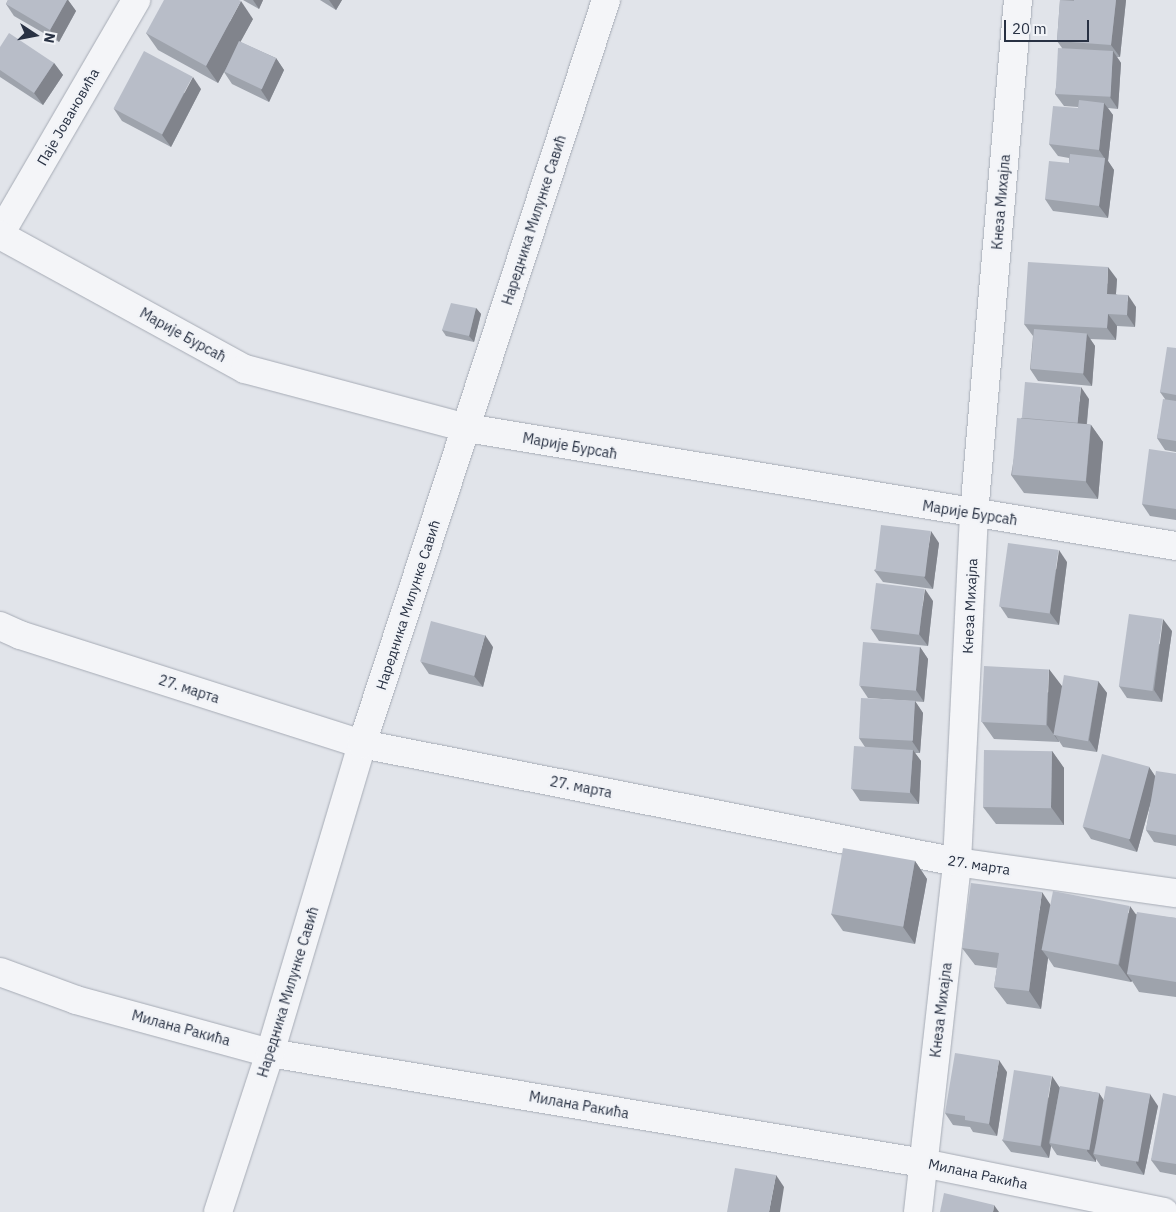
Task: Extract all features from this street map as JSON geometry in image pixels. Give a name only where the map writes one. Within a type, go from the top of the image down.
[{"type":"street","name":"Паје Јовановића","points":[[0,235],[136,0]]},
{"type":"street","name":"Наредника Милунке Савић","points":[[218,1212],[270,1053],[362,744],[606,0]]},
{"type":"street","name":"Кнеза Михајла","points":[[918,1212],[957,862],[974,514],[1018,0]]},
{"type":"street","name":"Марије Бурсаћ","points":[[0,235],[245,369],[467,428],[974,514],[1176,546]]},
{"type":"street","name":"27. марта","points":[[0,626],[20,635],[362,744],[957,862],[1176,893]]},
{"type":"street","name":"Милана Ракића","points":[[0,972],[76,1000],[270,1053],[923,1163],[1164,1212]]},
{"type":"building","points":[[8,0],[67,0],[50,30],[6,4]]},
{"type":"building","points":[[164,0],[241,1],[206,66],[146,33]]},
{"type":"building","points":[[1060,0],[1116,0],[1111,45],[1057,41]]},
{"type":"building","points":[[9,33],[54,63],[34,93],[0,70],[0,47]]},
{"type":"building","points":[[239,41],[276,58],[262,89],[225,72]]},
{"type":"building","points":[[1058,48],[1113,51],[1111,97],[1056,94]]},
{"type":"building","points":[[144,51],[193,77],[162,134],[113,108]]},
{"type":"building","points":[[1079,100],[1104,103],[1099,150],[1049,144],[1053,106],[1078,108]]},
{"type":"building","points":[[1070,154],[1105,158],[1099,206],[1045,199],[1049,161],[1069,163]]},
{"type":"building","points":[[1028,262],[1108,267],[1107,294],[1128,295],[1127,315],[1108,314],[1107,328],[1024,324]]},
{"type":"building","points":[[451,303],[476,308],[469,336],[442,330]]},
{"type":"building","points":[[1034,329],[1087,334],[1083,373],[1031,369]]},
{"type":"building","points":[[1167,347],[1176,348],[1176,395],[1160,392]]},
{"type":"building","points":[[1025,382],[1081,387],[1078,423],[1022,418]]},
{"type":"building","points":[[1163,399],[1176,401],[1176,441],[1157,438]]},
{"type":"building","points":[[1017,418],[1091,424],[1086,481],[1012,475]]},
{"type":"building","points":[[1149,449],[1176,453],[1176,509],[1142,504]]},
{"type":"building","points":[[881,525],[931,531],[925,577],[875,571]]},
{"type":"building","points":[[1008,543],[1059,550],[1050,613],[999,606]]},
{"type":"building","points":[[876,583],[925,589],[919,635],[870,629]]},
{"type":"building","points":[[1129,614],[1163,619],[1153,691],[1119,686]]},
{"type":"building","points":[[431,621],[485,635],[474,676],[420,662]]},
{"type":"building","points":[[863,642],[920,647],[916,691],[859,686]]},
{"type":"building","points":[[984,666],[1049,669],[1046,725],[981,722]]},
{"type":"building","points":[[1064,675],[1098,681],[1088,741],[1053,735]]},
{"type":"building","points":[[861,698],[915,701],[913,741],[859,738]]},
{"type":"building","points":[[854,746],[913,750],[910,793],[851,789]]},
{"type":"building","points":[[984,750],[1052,751],[1051,808],[983,807]]},
{"type":"building","points":[[1102,754],[1149,767],[1130,839],[1083,826]]},
{"type":"building","points":[[1156,771],[1176,774],[1176,835],[1146,830]]},
{"type":"building","points":[[843,848],[915,861],[903,927],[831,914]]},
{"type":"building","points":[[971,883],[1042,892],[1029,991],[994,987],[999,953],[962,948]]},
{"type":"building","points":[[1053,891],[1130,906],[1118,965],[1042,950]]},
{"type":"building","points":[[1137,912],[1176,918],[1176,982],[1127,974]]},
{"type":"building","points":[[955,1053],[999,1060],[989,1124],[965,1120],[965,1116],[945,1113]]},
{"type":"building","points":[[1014,1070],[1052,1076],[1040,1146],[1003,1140]]},
{"type":"building","points":[[1060,1086],[1099,1093],[1089,1150],[1050,1143]]},
{"type":"building","points":[[1106,1086],[1150,1094],[1138,1162],[1094,1154]]},
{"type":"building","points":[[1163,1093],[1176,1096],[1176,1164],[1151,1160]]},
{"type":"building","points":[[735,1168],[776,1175],[769,1212],[727,1212]]},
{"type":"building","points":[[944,1193],[994,1205],[993,1212],[940,1212]]}]
